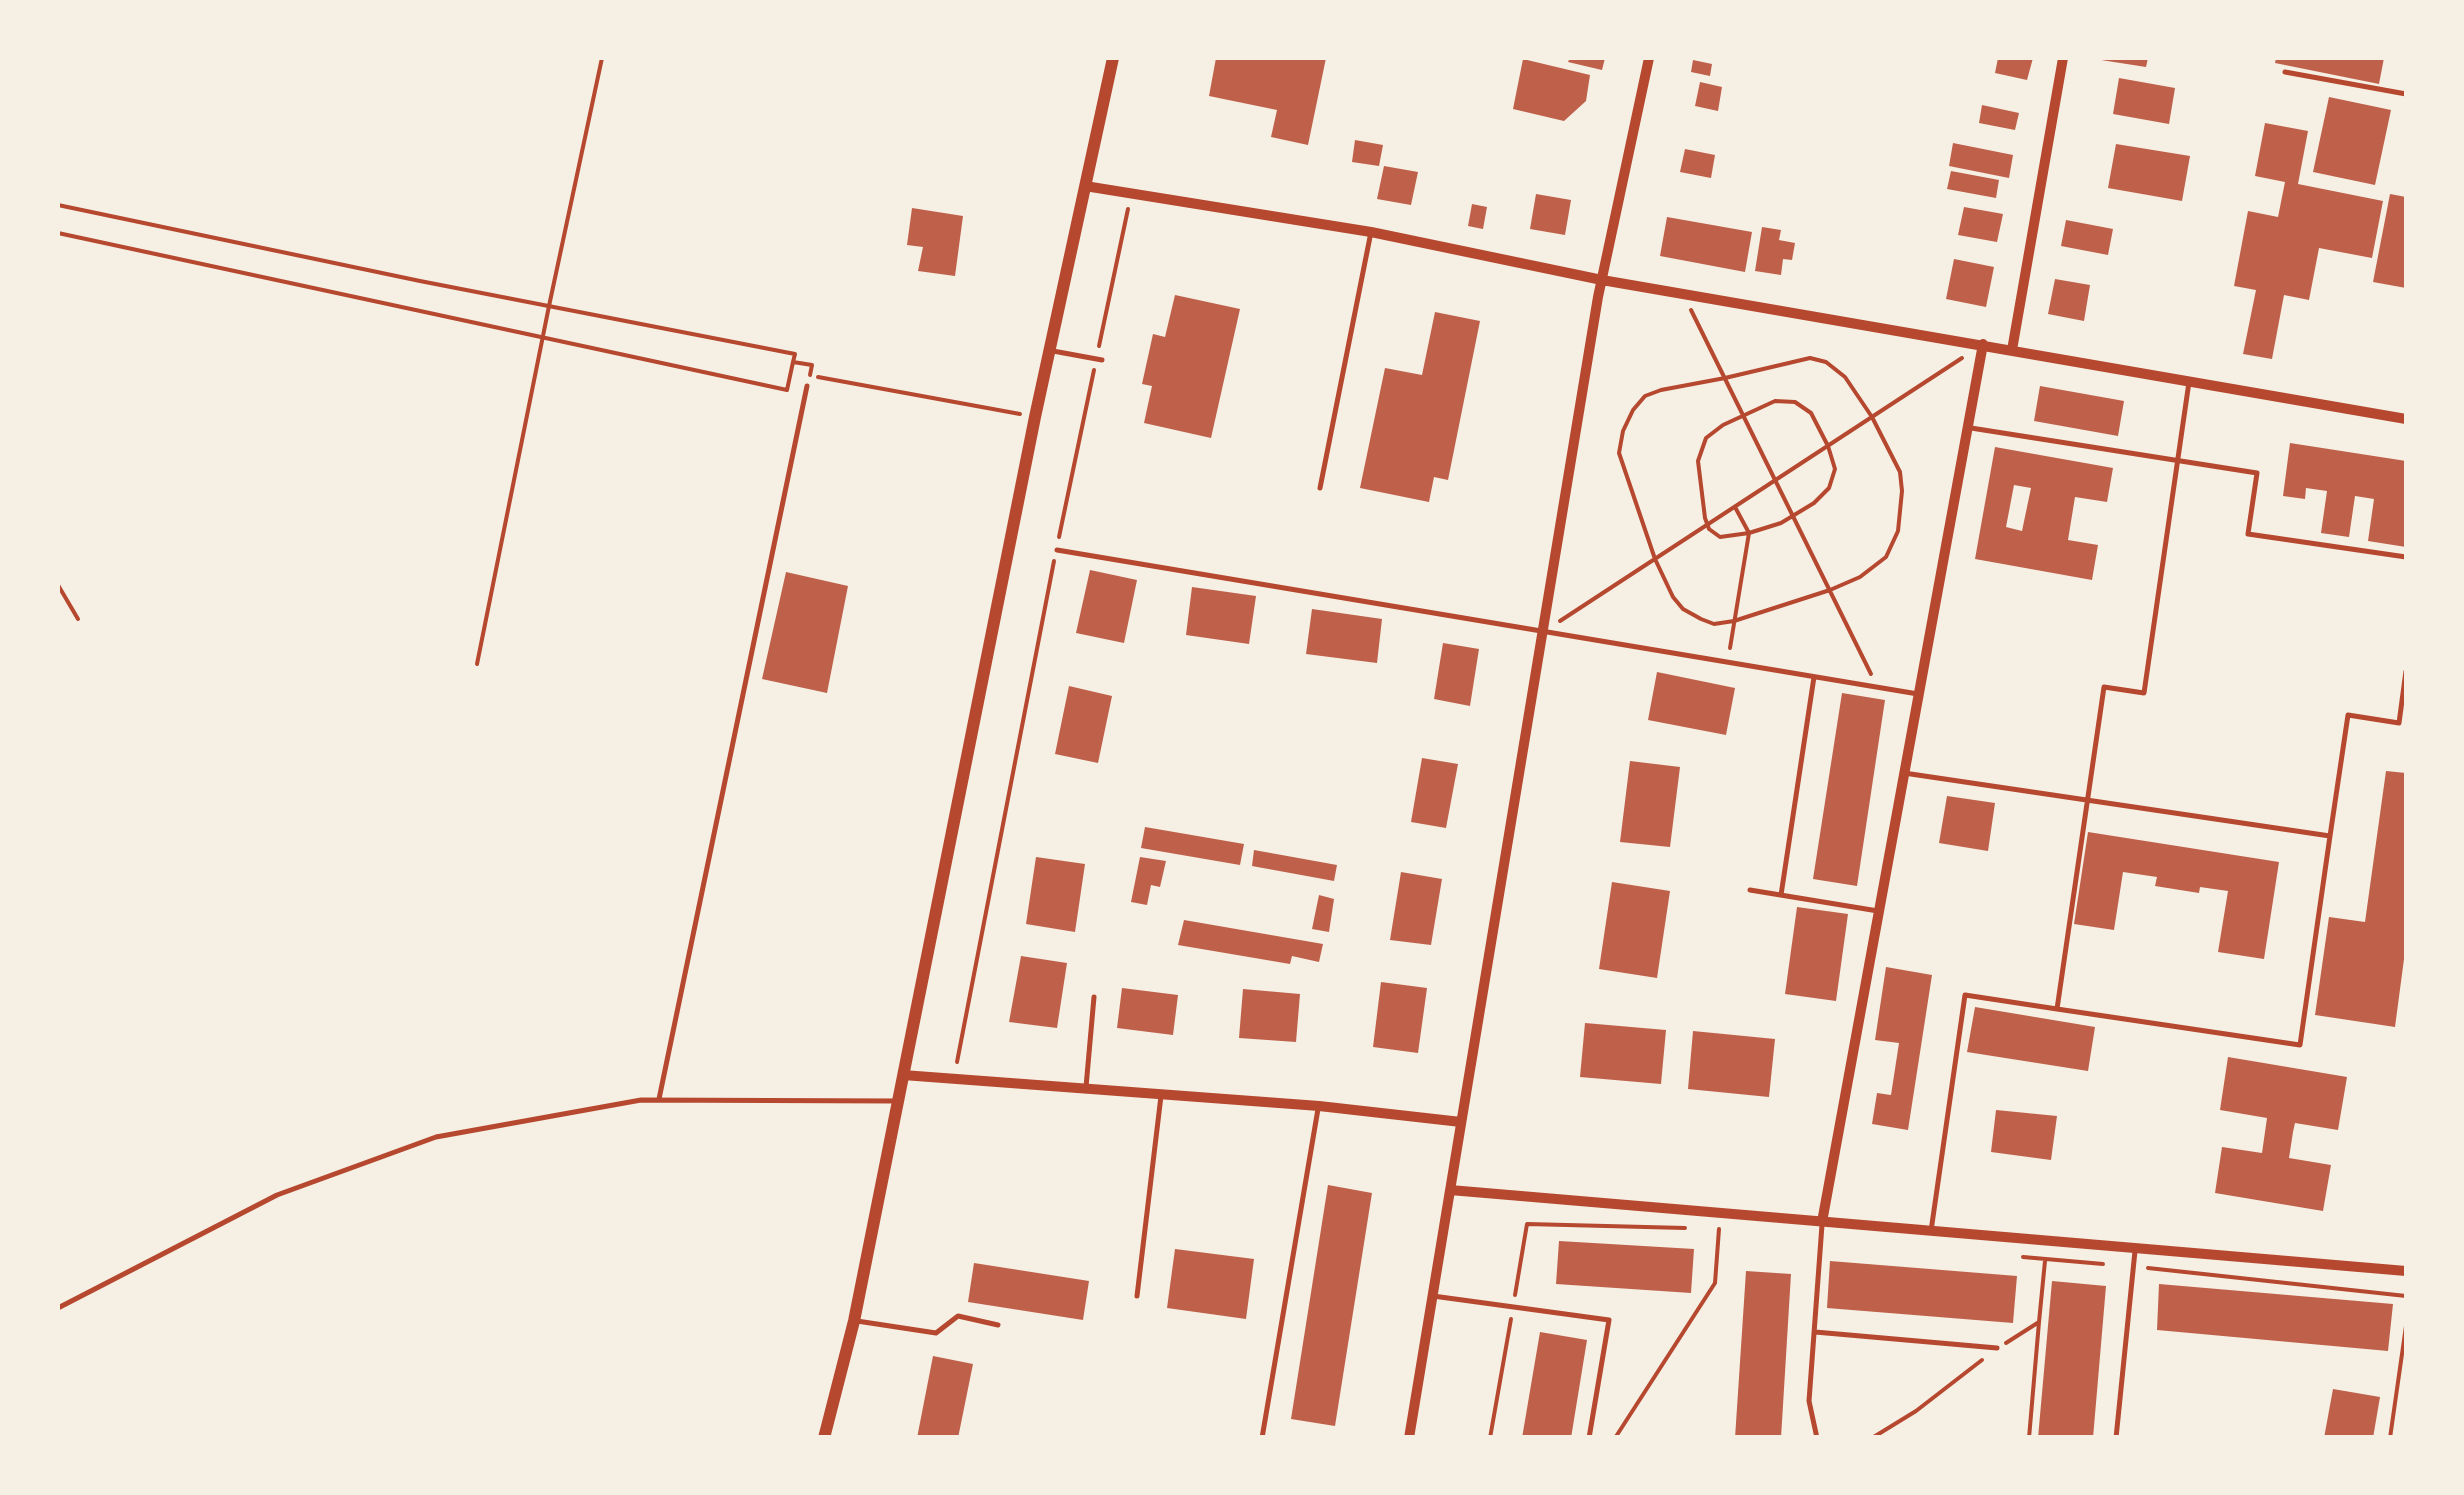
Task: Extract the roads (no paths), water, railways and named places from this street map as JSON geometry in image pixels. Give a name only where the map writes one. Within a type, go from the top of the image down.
[{"type":"street","points":[[824,1438],[854,1321],[1035,416],[1112,58]]},
{"type":"street","points":[[1408,1438],[1602,280],[1649,58]]},
{"type":"street","points":[[2012,350],[2063,58]]},
{"type":"street","points":[[1085,186],[1371,232],[1602,280],[2406,419]]},
{"type":"street","points":[[1822,1222],[1983,344]]},
{"type":"street","points":[[903,1075],[1318,1106],[1461,1122]]},
{"type":"street","points":[[1450,1190],[2406,1271]]},
{"type":"lane","points":[[2285,72],[2406,94]]},
{"type":"lane","points":[[1320,488],[1371,232]]},
{"type":"lane","points":[[1050,350],[1102,360]]},
{"type":"lane","points":[[2057,1009],[2104,687],[2144,693],[2189,382]]},
{"type":"lane","points":[[659,1099],[807,386]]},
{"type":"lane","points":[[1968,428],[2257,472],[2248,534],[2406,557]]},
{"type":"lane","points":[[1057,550],[1918,694]]},
{"type":"lane","points":[[1931,1230],[1965,995],[2300,1045],[2348,715],[2399,723],[2406,671]]},
{"type":"lane","points":[[1781,895],[1814,677]]},
{"type":"lane","points":[[1904,773],[2330,836]]},
{"type":"lane","points":[[1750,890],[1878,912]]},
{"type":"lane","points":[[1086,1087],[1094,997]]},
{"type":"lane","points":[[1137,1296],[1161,1094]]},
{"type":"lane","points":[[58,1308],[277,1195],[436,1137],[641,1100],[898,1101]]},
{"type":"lane","points":[[1262,1438],[1318,1106]]},
{"type":"lane","points":[[1817,1438],[1809,1401],[1822,1222]]},
{"type":"lane","points":[[2116,1438],[2136,1248]]},
{"type":"lane","points":[[1432,1296],[1609,1320],[1589,1438]]},
{"type":"lane","points":[[854,1321],[936,1334],[958,1316],[998,1325]]},
{"type":"lane","points":[[1814,1332],[1997,1348]]}]
